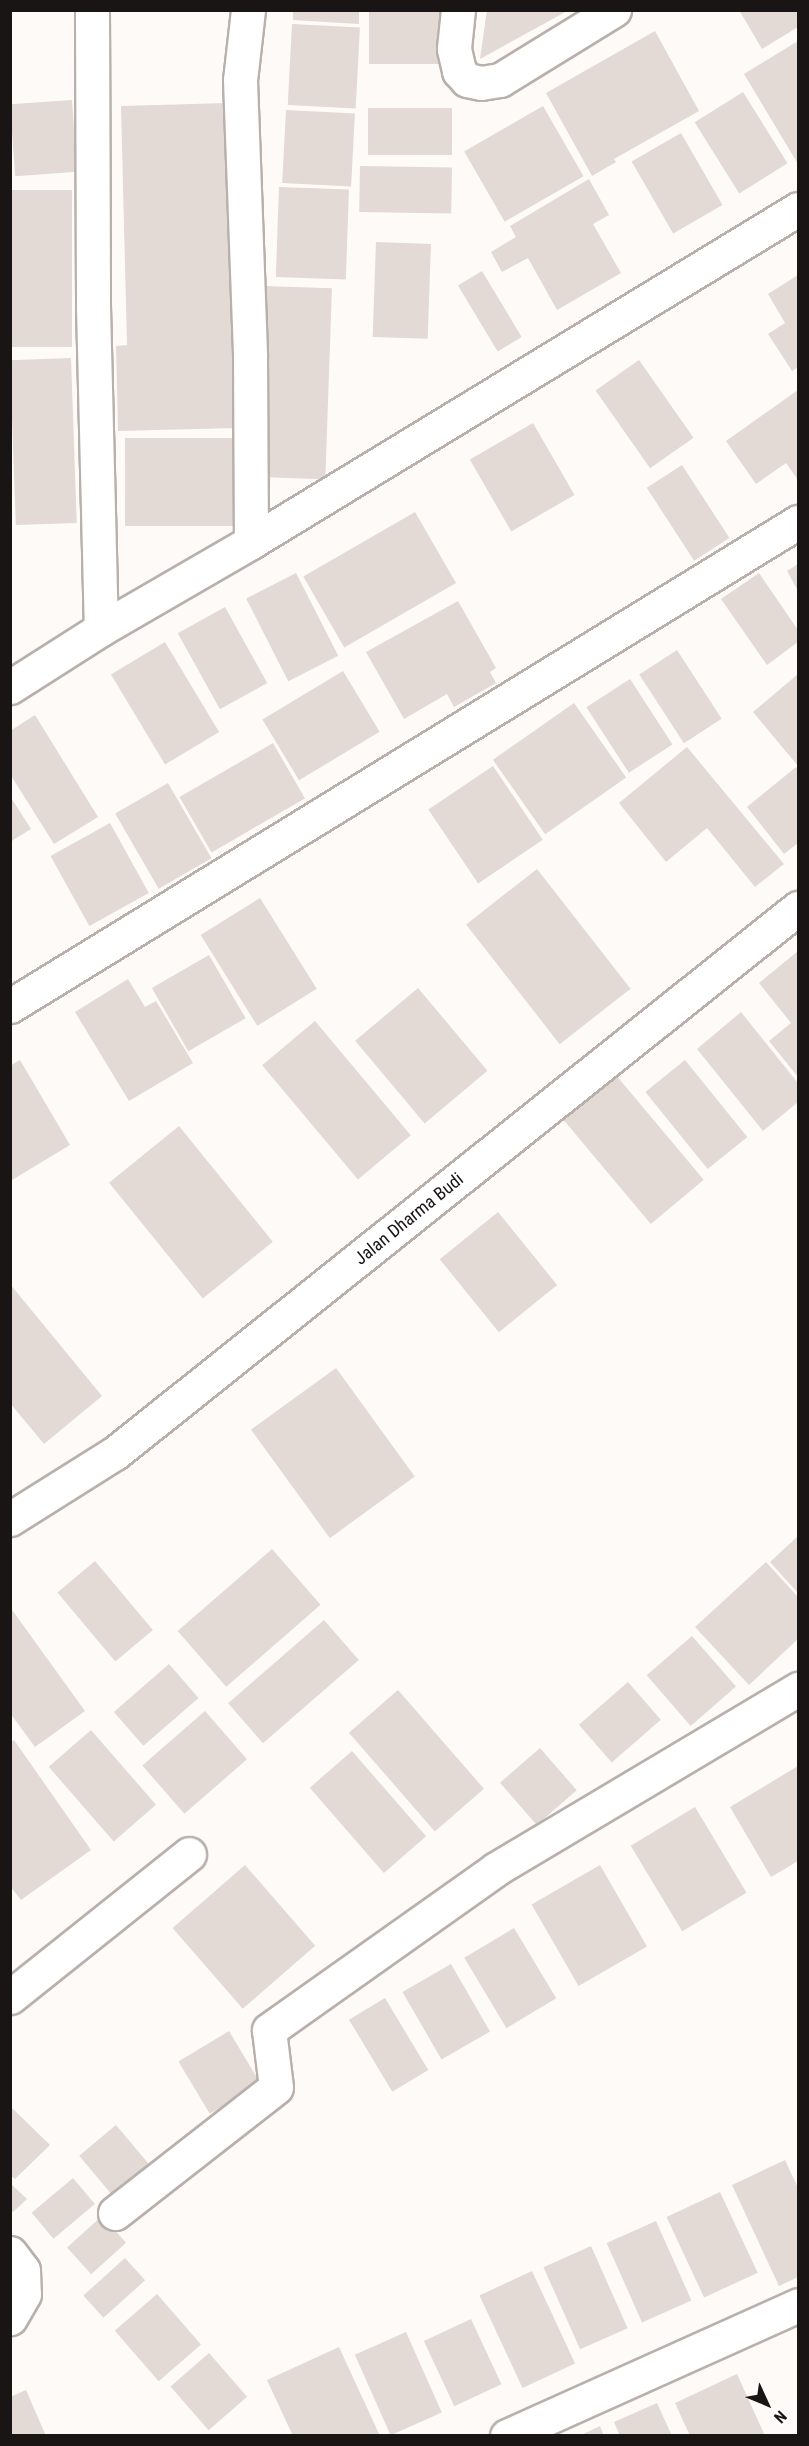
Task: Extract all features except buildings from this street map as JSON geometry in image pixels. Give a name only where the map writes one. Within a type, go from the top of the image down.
[{"type":"street","points":[[92,10],[93,306],[101,629]]},
{"type":"street","points":[[248,10],[240,80],[250,357],[251,542]]},
{"type":"street","points":[[458,10],[454,49],[459,71],[467,80],[481,83],[500,80],[614,10]]},
{"type":"street","points":[[10,687],[101,629],[251,542],[798,209]]},
{"type":"street","points":[[10,1006],[798,522]]},
{"type":"street","name":"Jalan Dharma Budi","points":[[10,1519],[115,1453],[798,908]]},
{"type":"street","points":[[115,2213],[276,2087],[269,2030],[495,1869],[798,1689]]},
{"type":"street","points":[[10,1997],[189,1854]]},
{"type":"street","points":[[10,2253],[23,2270],[24,2294],[10,2319]]},
{"type":"street","points":[[507,2436],[798,2305]]}]
